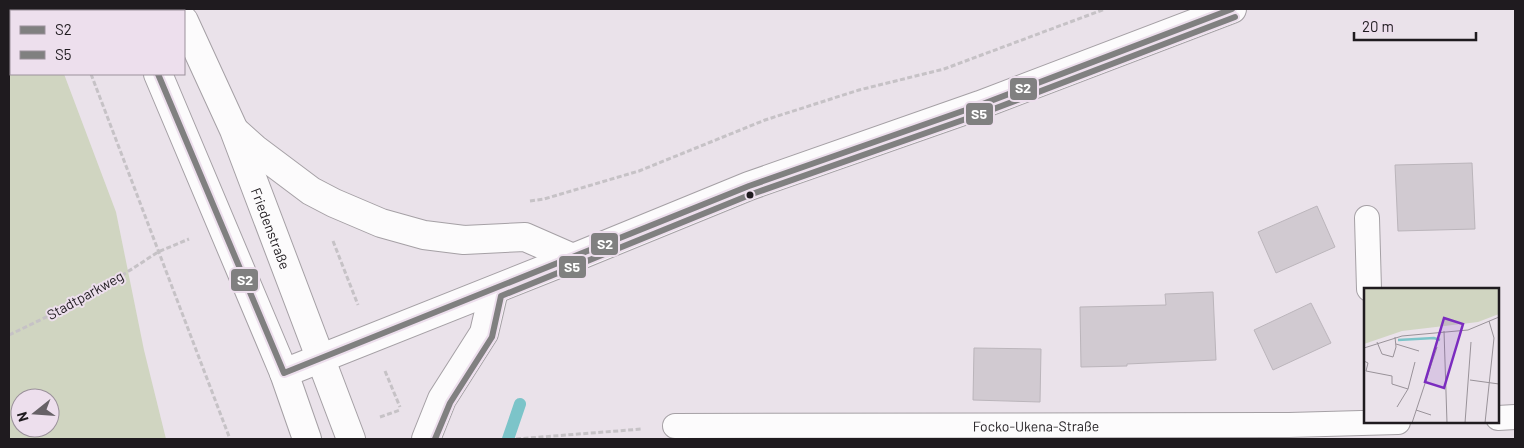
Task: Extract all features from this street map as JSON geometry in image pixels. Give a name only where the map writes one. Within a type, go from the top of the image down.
[{"type":"main road","points":[[284,373],[749,186],[980,105],[1232,9]]},
{"type":"main road","name":"Friedenstraße","points":[[185,23],[234,130],[351,439]]},
{"type":"main road","points":[[158,75],[284,373],[308,439]]},
{"type":"main road","points":[[234,130],[254,149],[319,196],[381,223],[424,235],[464,240],[525,237],[573,258]]},
{"type":"main road","points":[[426,439],[442,399],[484,333],[494,290]]},
{"type":"lane","points":[[1367,218],[1369,288]]},
{"type":"lane","points":[[1499,418],[1515,417]]},
{"type":"lane","name":"Focko-Ukena-Straße","points":[[675,426],[1289,425],[1364,422]]},
{"type":"path","points":[[526,201],[544,199],[639,171],[765,120],[860,90],[944,69],[1105,9]]},
{"type":"path","points":[[91,75],[230,439]]},
{"type":"path","points":[[319,196],[321,212],[400,409]]},
{"type":"path","name":"Stadtparkweg","points":[[9,335],[92,295],[158,252]]},
{"type":"path","points":[[516,439],[675,426]]},
{"type":"green space","points":[[9,9],[34,10],[10,10],[10,75],[64,75],[116,212],[144,350],[166,439],[9,439]]},
{"type":"building","points":[[1472,163],[1475,229],[1398,231],[1395,165]]},
{"type":"building","points":[[1317,206],[1335,247],[1276,273],[1258,232]]},
{"type":"building","points":[[1213,292],[1216,360],[1081,367],[1080,307],[1166,305],[1165,294]]},
{"type":"building","points":[[1311,303],[1331,343],[1273,370],[1254,330]]},
{"type":"building","points":[[974,348],[1041,349],[1040,402],[973,400]]},
{"type":"waterway","points":[[508,439],[520,404]]},
{"type":"transit line","name":"S2","points":[[158,75],[284,373],[749,186],[980,105],[1232,9]]},
{"type":"transit line","name":"S5","points":[[435,439],[450,403],[492,337],[501,296],[752,194],[983,113],[1235,17]]}]
